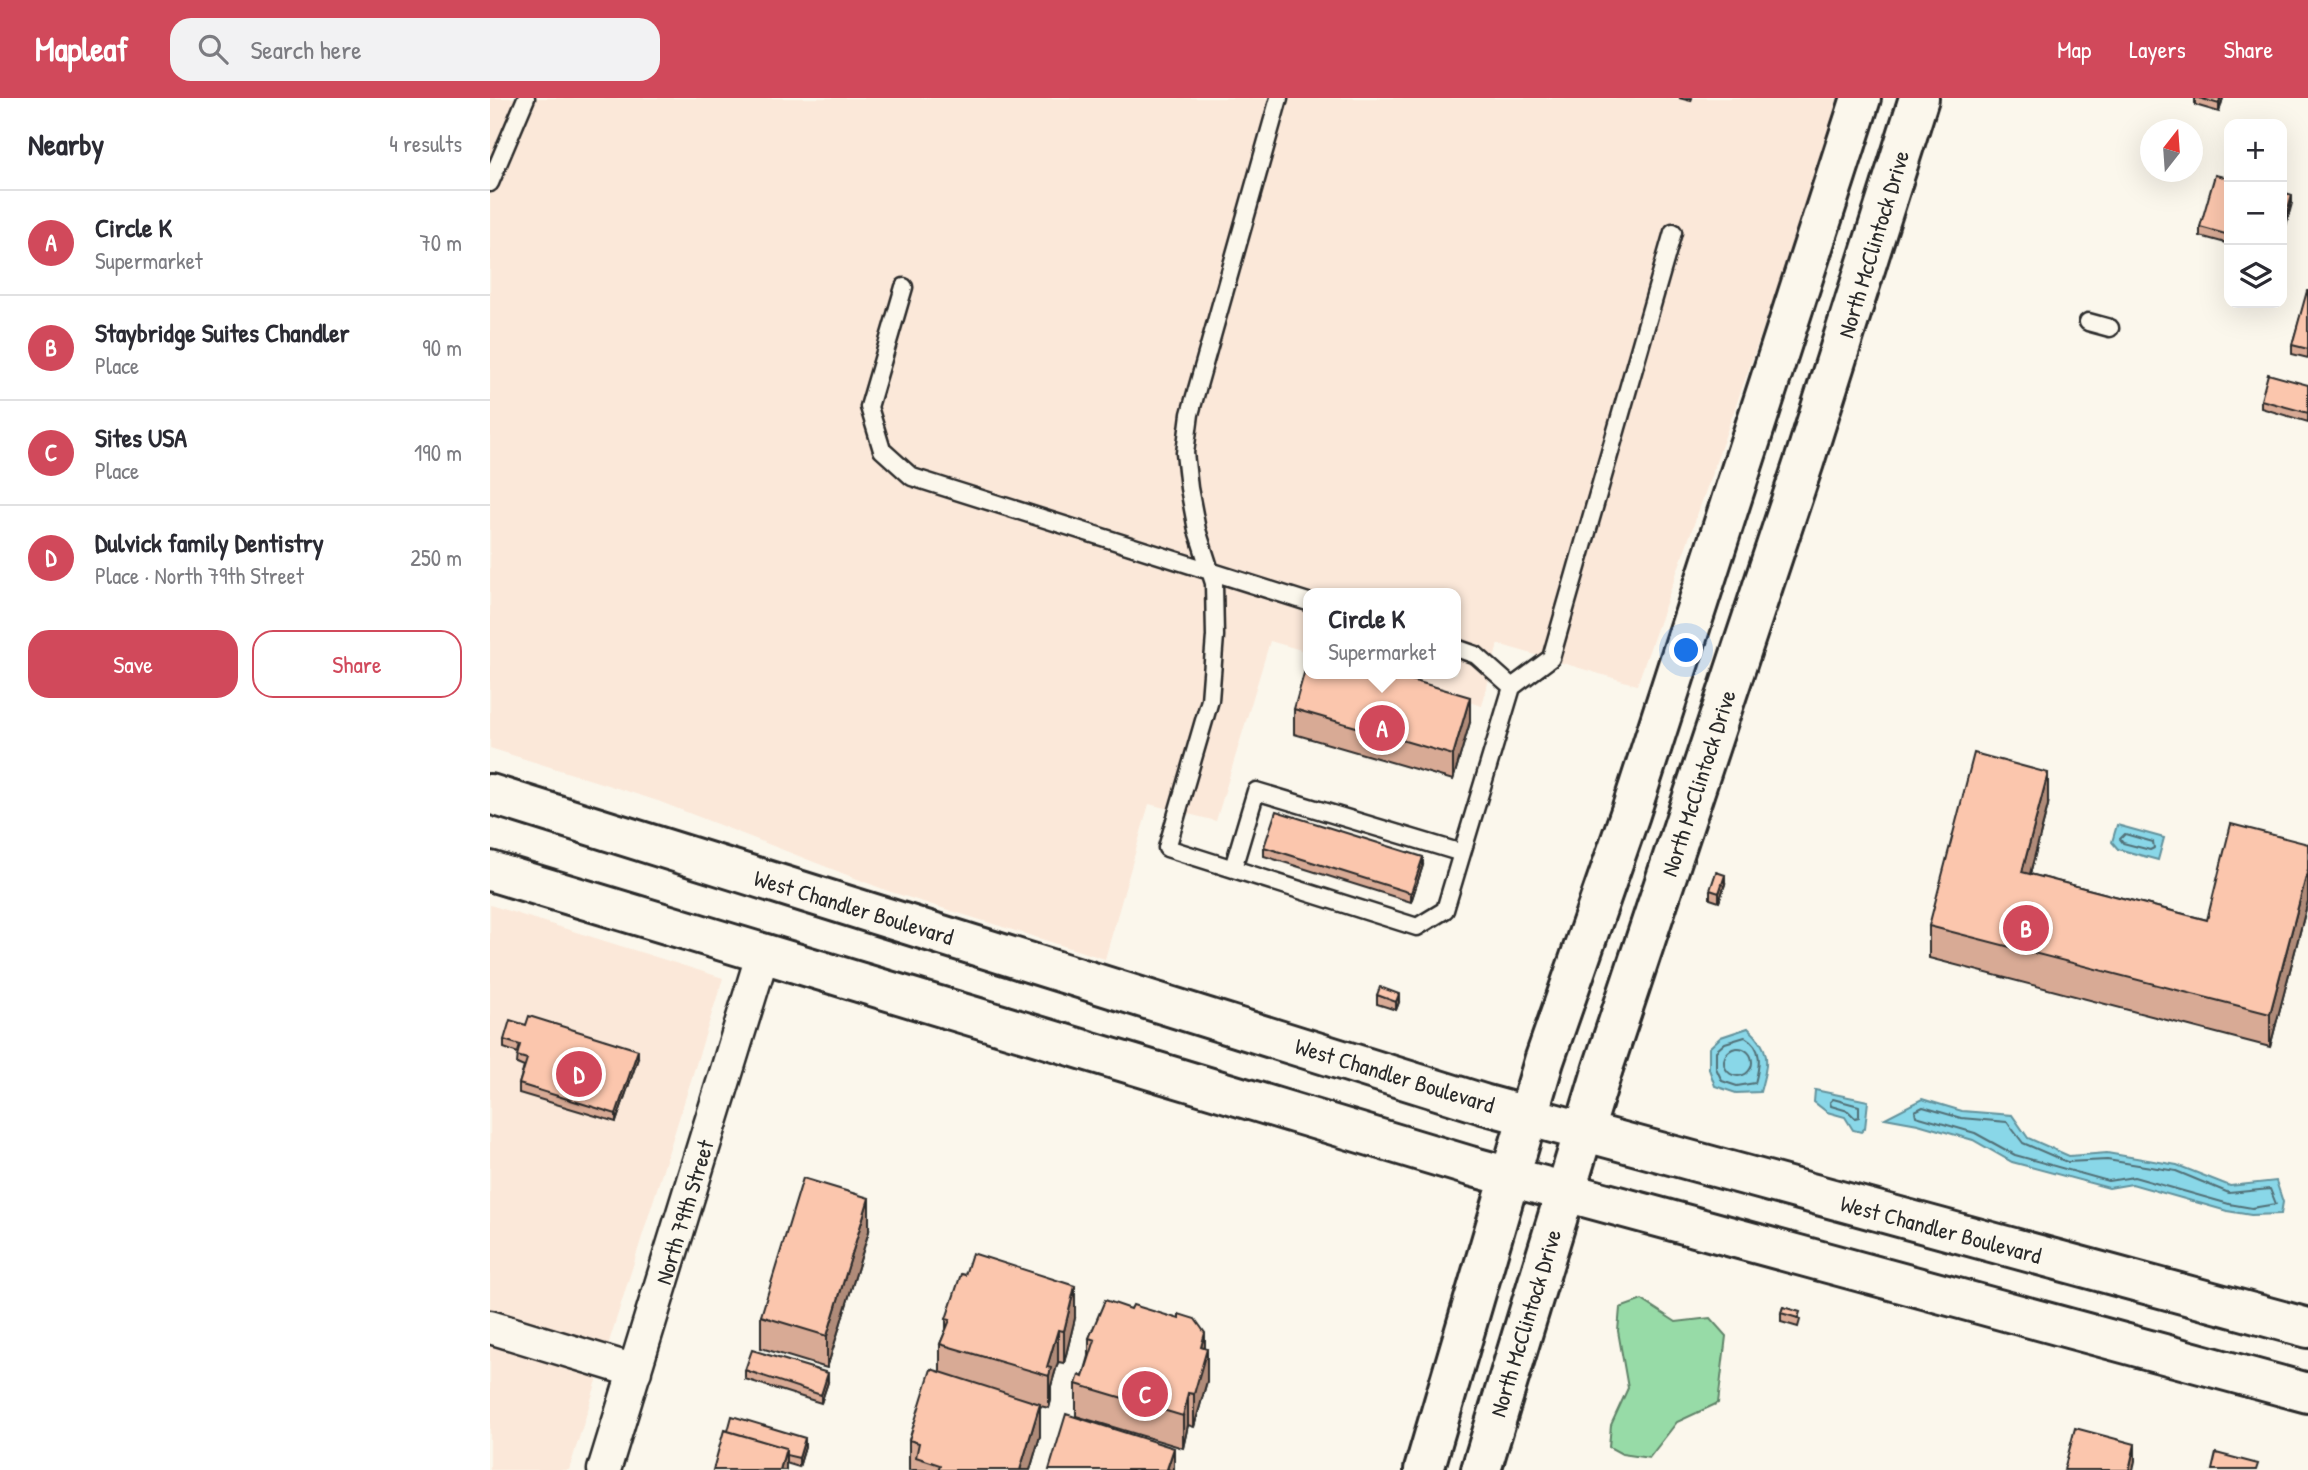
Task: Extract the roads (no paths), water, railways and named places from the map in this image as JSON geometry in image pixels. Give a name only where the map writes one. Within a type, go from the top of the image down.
[{"type":"main road","points":[[1424,1470],[1544,1061],[1630,814],[1861,98]]},
{"type":"main road","name":"North McClintock Drive","points":[[1481,1470],[1584,1131],[1919,98]]},
{"type":"main road","points":[[1815,245],[1868,262]]},
{"type":"main road","name":"West Chandler Boulevard","points":[[490,794],[1528,1116],[2308,1328]]},
{"type":"main road","points":[[490,871],[1565,1194],[2308,1393]]},
{"type":"street","name":"North 79th Street","points":[[604,1470],[763,953]]},
{"type":"street","points":[[490,1327],[635,1371]]},
{"type":"lane","points":[[490,183],[526,98]]},
{"type":"lane","points":[[1279,98],[1190,414],[1185,453],[1197,530],[1214,583],[1214,636],[1210,700],[1167,848],[1417,928],[1445,910],[1512,687],[1551,658],[1673,232]]},
{"type":"lane","points":[[904,287],[869,407],[882,450],[912,477],[1303,599]]},
{"type":"lane","points":[[2088,322],[2110,328]]},
{"type":"lane","points":[[1461,650],[1476,654],[1512,687]]},
{"type":"lane","points":[[1233,869],[1256,791],[1462,853]]},
{"type":"water","points":[[2117,825],[2164,838],[2158,860],[2118,849],[2112,842]]},
{"type":"water","points":[[1748,1028],[1761,1043],[1766,1057],[1760,1092],[1736,1093],[1715,1086],[1709,1069],[1709,1048],[1721,1037]]},
{"type":"water","points":[[1815,1090],[1868,1101],[1865,1128],[1861,1132],[1853,1130],[1845,1117],[1827,1112],[1814,1102]]},
{"type":"water","points":[[1922,1099],[1962,1111],[2012,1115],[2028,1138],[2069,1156],[2107,1153],[2177,1165],[2230,1186],[2276,1181],[2283,1202],[2281,1214],[2251,1215],[2227,1211],[2132,1184],[2109,1188],[2012,1162],[1973,1140],[1918,1124],[1885,1118]]},
{"type":"place","name":"Circle K","points":[[1382,728]]},
{"type":"place","name":"Staybridge Suites Chandler","points":[[2026,928]]},
{"type":"place","name":"Dulvick family Dentistry","points":[[579,1074]]},
{"type":"place","name":"Sites USA","points":[[1145,1394]]}]
